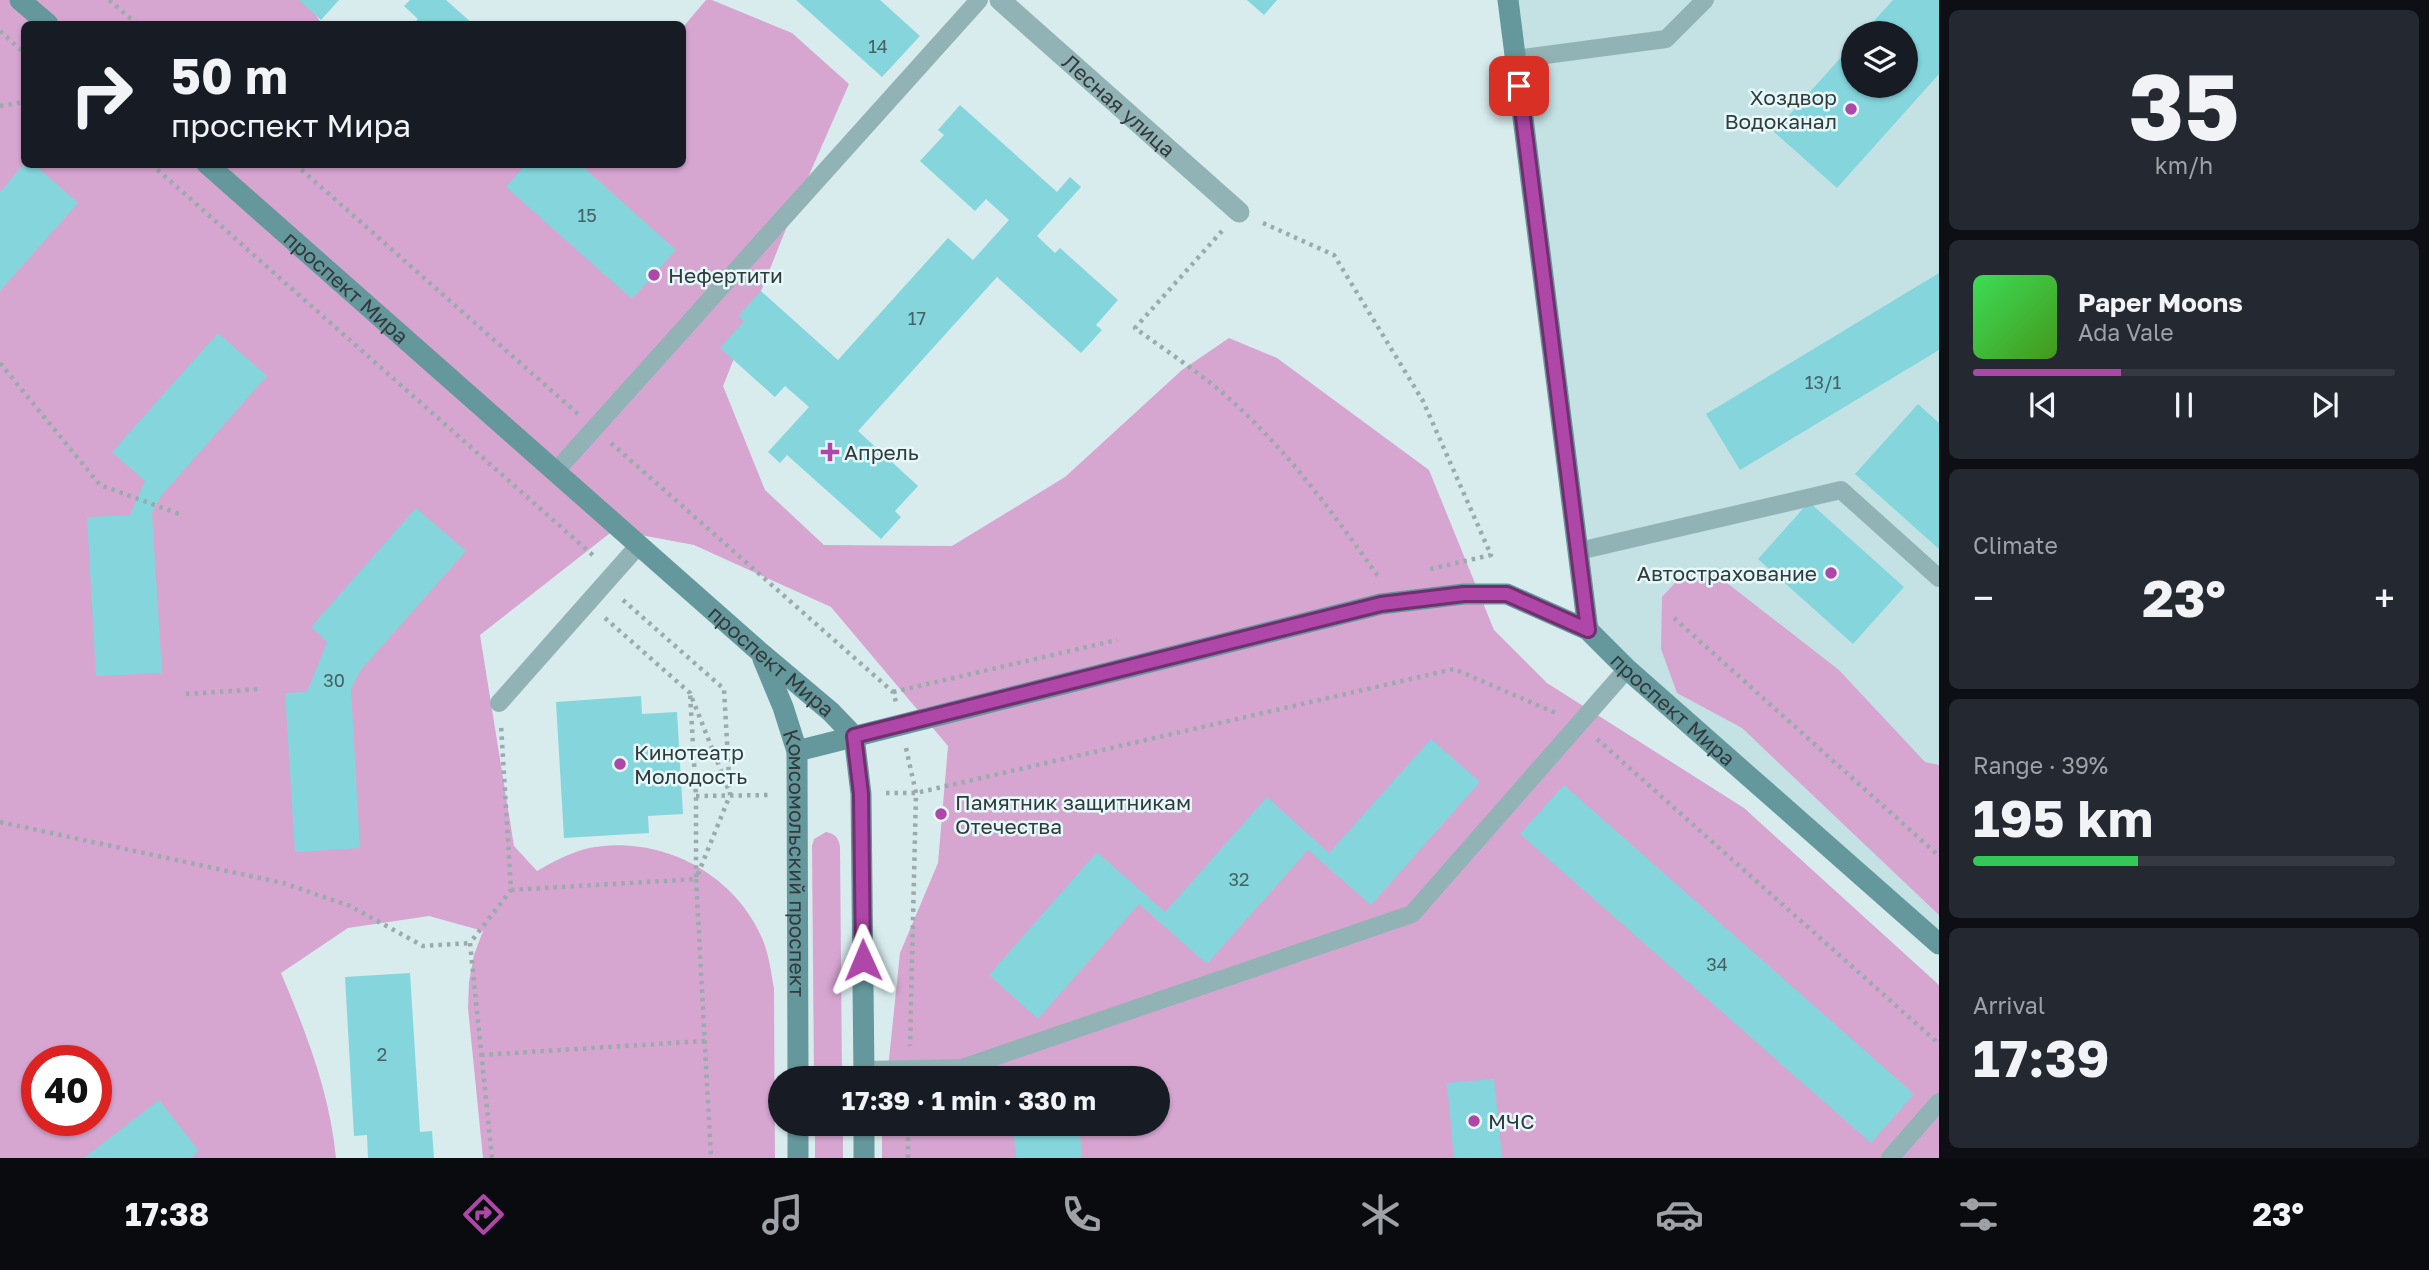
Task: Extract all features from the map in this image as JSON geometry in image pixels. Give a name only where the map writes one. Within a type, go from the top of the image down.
[{"type":"street","points":[[20,0],[44,21]]},
{"type":"street","name":"Лесная улица","points":[[1000,0],[1239,212]]},
{"type":"street","points":[[1508,0],[1588,630]]},
{"type":"street","name":"проспект Мира","points":[[212,168],[831,712],[854,736],[1381,604],[1464,594],[1507,594],[1588,630],[1627,669],[1939,944]]},
{"type":"street","name":"Комсомольский проспект","points":[[761,653],[797,751],[798,1066]]},
{"type":"street","points":[[797,751],[854,736],[861,794],[864,1066]]},
{"type":"street","points":[[798,1136],[798,1158]]},
{"type":"street","points":[[864,1136],[864,1158]]},
{"type":"lane","points":[[555,472],[979,0]]},
{"type":"lane","points":[[1515,59],[1666,40],[1705,0]]},
{"type":"lane","points":[[1579,551],[1841,490],[1939,578]]},
{"type":"lane","points":[[499,703],[588,603],[610,570],[638,545]]},
{"type":"lane","points":[[968,1066],[1412,914],[1627,669]]},
{"type":"lane","points":[[1890,1158],[1939,1102]]},
{"type":"path","points":[[109,0],[134,21]]},
{"type":"path","points":[[0,31],[21,50]]},
{"type":"path","points":[[0,106],[21,102]]},
{"type":"path","points":[[156,168],[610,570],[615,594],[724,689],[730,795],[696,879]]},
{"type":"path","points":[[301,168],[893,692],[916,793],[910,1066]]},
{"type":"path","points":[[1380,580],[1330,509],[1282,450],[1224,394],[1135,328],[1239,212],[1334,255],[1423,401],[1491,555]]},
{"type":"path","points":[[0,363],[100,485],[178,514]]},
{"type":"path","points":[[588,603],[690,693],[730,795]]},
{"type":"path","points":[[1674,618],[1939,856]]},
{"type":"path","points":[[861,794],[916,793],[1454,669],[1581,724],[1939,1044]]},
{"type":"path","points":[[186,694],[262,689]]},
{"type":"path","points":[[690,693],[696,796],[696,879],[711,1158]]},
{"type":"path","points":[[492,1158],[470,943],[511,890],[499,703]]},
{"type":"path","points":[[696,796],[798,794]]},
{"type":"path","points":[[0,822],[283,883],[350,906],[423,946],[470,943]]},
{"type":"path","points":[[511,890],[696,879]]},
{"type":"path","points":[[481,1055],[705,1041]]},
{"type":"path","points":[[908,1136],[908,1158]]},
{"type":"shaded area","points":[[0,0],[305,0],[320,21],[21,21],[21,168],[686,168],[686,23],[706,0],[712,0],[792,33],[849,84],[792,214],[723,386],[765,490],[824,545],[952,546],[1065,477],[1182,370],[1229,338],[1277,358],[1429,470],[1494,630],[1547,683],[1744,808],[1939,985],[1939,1158],[882,1158],[882,1136],[1170,1136],[1170,1066],[888,1066],[900,953],[938,863],[948,746],[831,607],[694,545],[614,530],[480,635],[514,846],[537,871],[585,849],[612,845],[665,852],[712,876],[749,914],[762,938],[774,989],[774,1066],[768,1066],[768,1136],[775,1136],[775,1158],[483,1158],[468,1008],[474,955],[483,931],[429,916],[348,928],[281,973],[323,1086],[336,1158],[0,1158]]},
{"type":"shaded area","points":[[1508,0],[1939,0],[1939,944],[1588,630]]},
{"type":"shaded area","points":[[1687,570],[1718,576],[1839,670],[1925,762],[1939,765],[1939,915],[1742,728],[1677,693],[1661,649],[1662,597]]},
{"type":"shaded area","points":[[826,832],[836,836],[840,846],[842,1066],[814,1066],[814,839]]},
{"type":"shaded area","points":[[815,1136],[843,1136],[843,1158],[815,1158]]},
{"type":"building","points":[[299,0],[339,0],[321,20]]},
{"type":"building","points":[[410,0],[446,0],[470,21],[416,21],[418,19],[404,6]]},
{"type":"building","points":[[796,0],[880,0],[920,36],[882,77]]},
{"type":"building","points":[[1247,0],[1277,0],[1264,15]]},
{"type":"building","name":"Хоздвор Водоканал","points":[[1893,0],[1939,0],[1939,74],[1918,97],[1918,21],[1874,21]]},
{"type":"building","name":"Хоздвор Водоканал","points":[[1841,57],[1841,98],[1918,98],[1837,188],[1774,132]]},
{"type":"building","points":[[960,105],[1057,192],[1070,177],[1081,187],[1037,236],[1055,253],[1060,248],[1118,300],[1096,325],[1102,330],[1081,353],[997,277],[858,431],[918,486],[895,511],[901,517],[881,539],[787,455],[780,463],[768,452],[809,407],[785,386],[775,397],[720,348],[744,321],[738,316],[761,291],[838,360],[948,238],[973,260],[1009,220],[986,199],[975,211],[920,161],[944,135],[938,130]]},
{"type":"building","points":[[21,168],[39,168],[78,203],[0,291],[0,192]]},
{"type":"building","points":[[523,168],[584,168],[676,250],[632,299],[506,187]]},
{"type":"building","points":[[1939,273],[1939,350],[1740,470],[1706,414]]},
{"type":"building","points":[[218,333],[267,376],[161,496],[152,513],[162,673],[96,676],[87,517],[130,515],[145,481],[112,452]]},
{"type":"building","points":[[1918,404],[1939,423],[1939,549],[1855,474]]},
{"type":"building","name":"Автострахование","points":[[1809,502],[1904,587],[1853,644],[1758,559]]},
{"type":"building","points":[[416,508],[466,551],[360,671],[351,689],[360,848],[295,852],[285,693],[307,692],[327,642],[311,627]]},
{"type":"building","name":"Кинотеатр Молодость","points":[[641,696],[642,714],[677,712],[683,814],[648,816],[649,833],[564,838],[556,702]]},
{"type":"building","points":[[1431,739],[1480,782],[1371,905],[1308,850],[1207,964],[1139,904],[1038,1019],[989,975],[1097,852],[1165,912],[1267,797],[1329,853]]},
{"type":"building","points":[[1564,785],[1914,1094],[1871,1143],[1520,834]]},
{"type":"building","points":[[410,973],[420,1132],[432,1131],[434,1158],[368,1158],[367,1135],[354,1136],[345,977]]},
{"type":"building","name":"МЧС","points":[[1494,1079],[1502,1158],[1454,1158],[1447,1083]]},
{"type":"building","points":[[159,1100],[199,1151],[191,1158],[84,1158]]},
{"type":"building","points":[[1014,1136],[1080,1136],[1082,1158],[1016,1158]]},
{"type":"place","name":"Хоздвор Водоканал","points":[[1851,109]]},
{"type":"place","name":"Нефертити","points":[[654,275]]},
{"type":"place","name":"Апрель","points":[[830,452]]},
{"type":"place","name":"Автострахование","points":[[1831,573]]},
{"type":"place","name":"Кинотеатр Молодость","points":[[620,764]]},
{"type":"place","name":"Памятник защитникам Отечества","points":[[941,814]]},
{"type":"place","name":"МЧС","points":[[1474,1121]]},
{"type":"route","points":[[863,960],[861,794],[854,736],[1381,604],[1464,594],[1507,594],[1588,630],[1519,86]]}]
